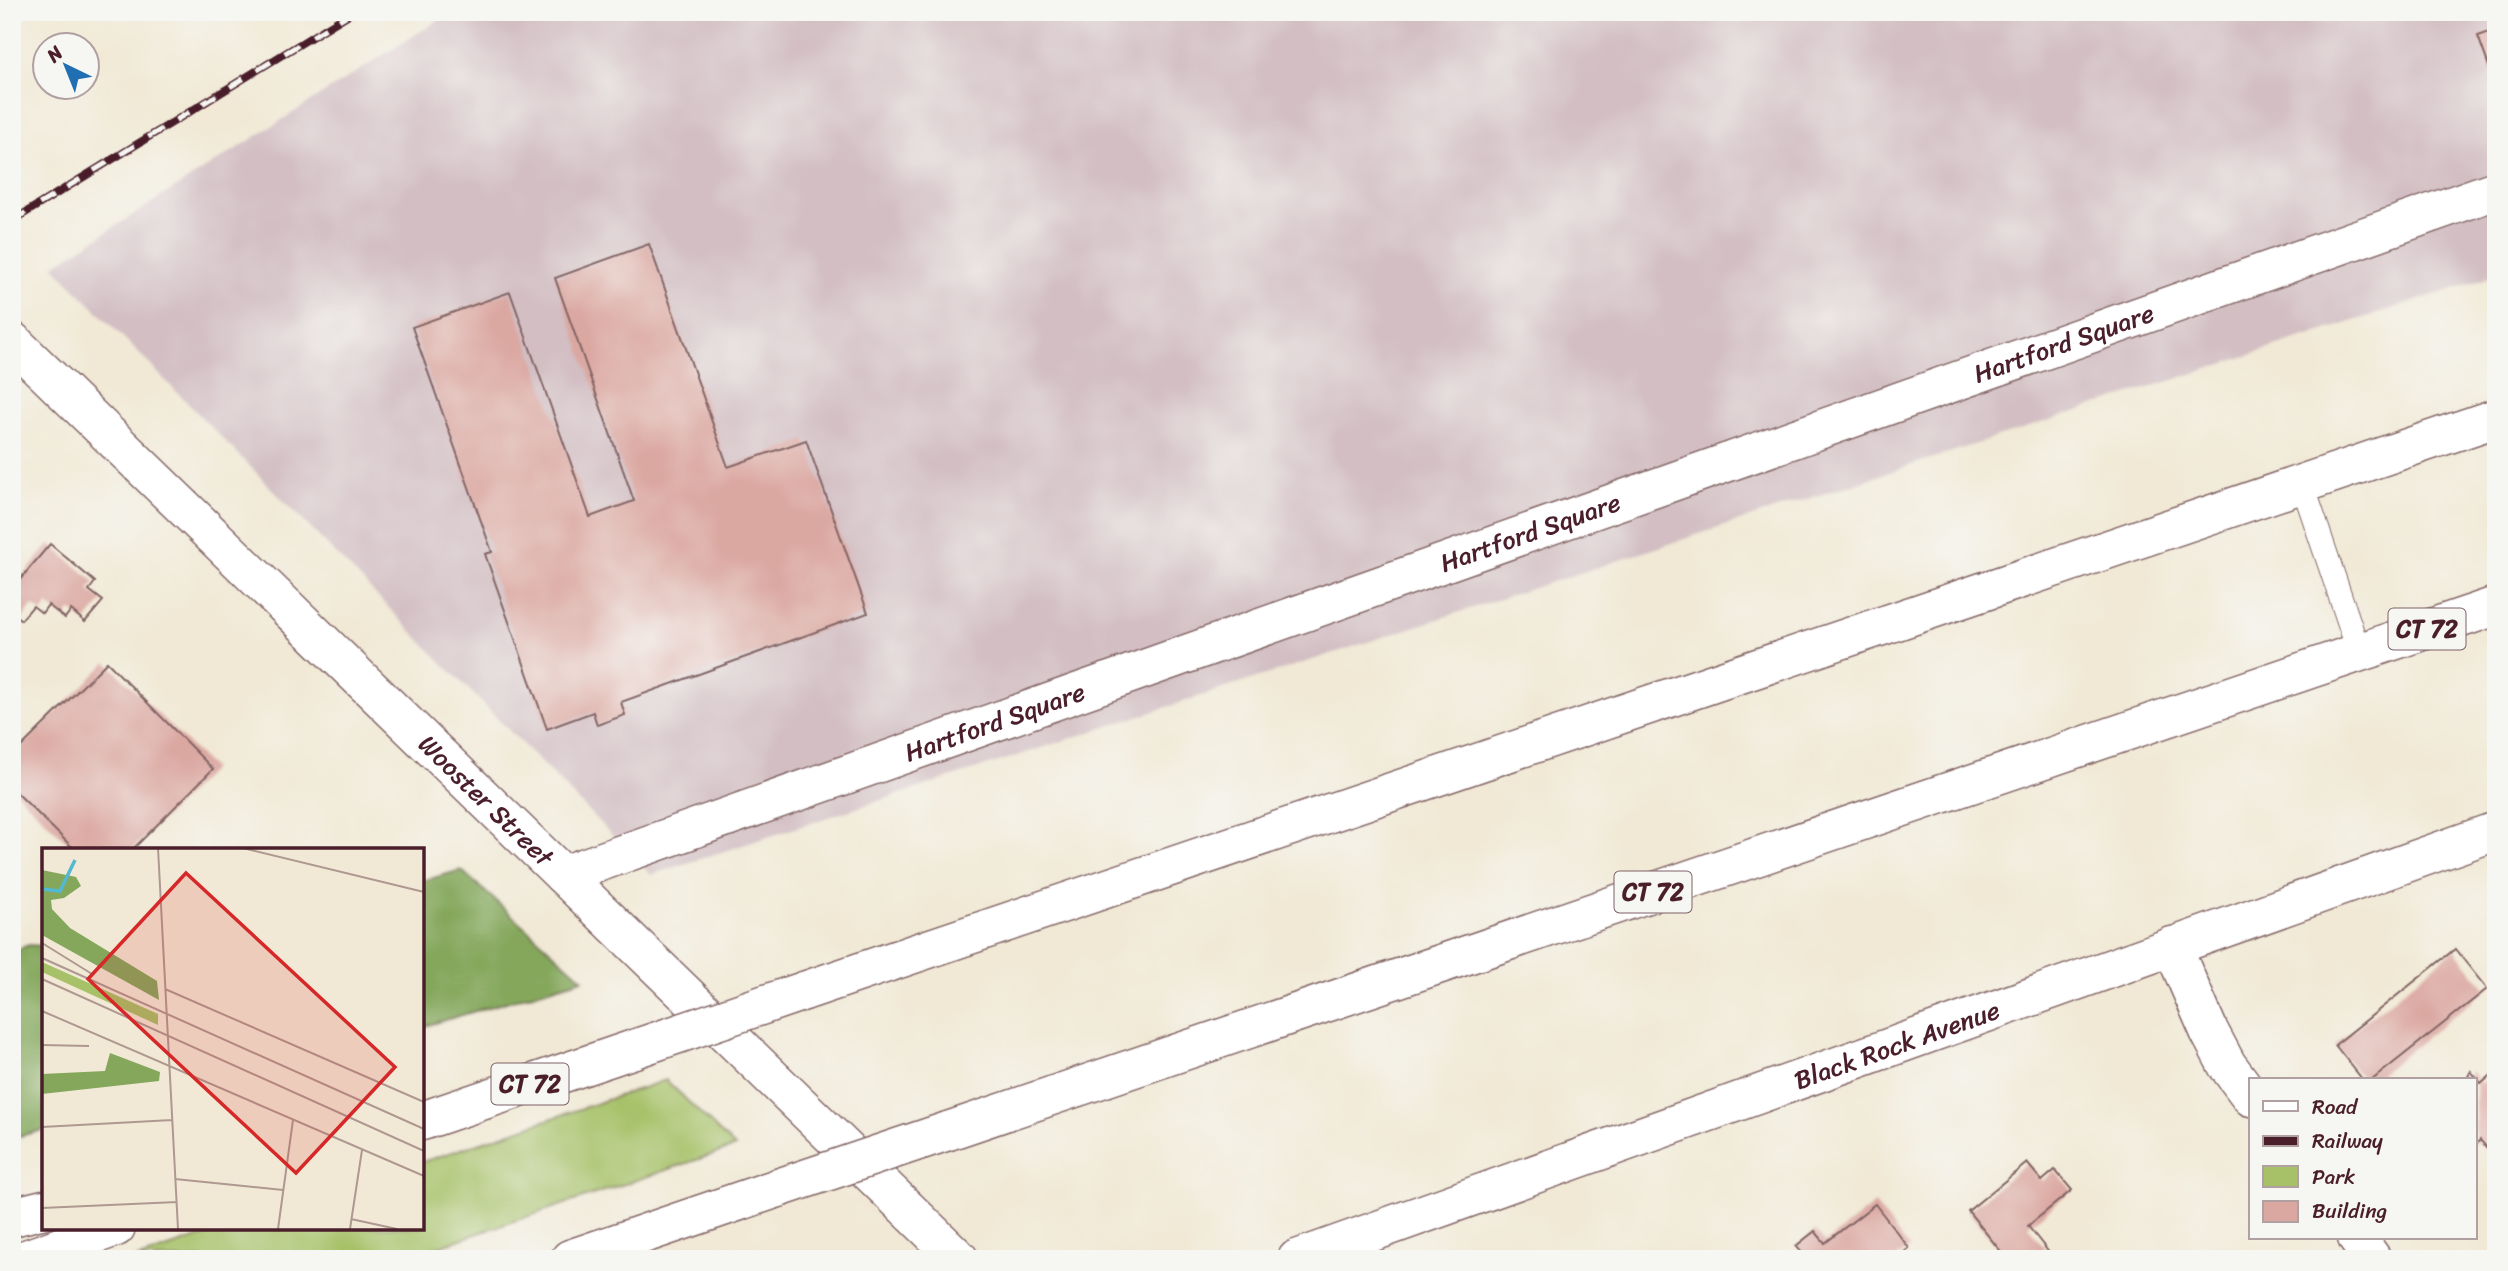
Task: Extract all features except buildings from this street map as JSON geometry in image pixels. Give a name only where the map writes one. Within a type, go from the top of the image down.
[{"type":"main road","name":"Hartford Square","points":[[563,875],[2496,190]]},
{"type":"main road","name":"Wooster Street","points":[[12,341],[959,1259]]},
{"type":"main road","name":"CT 72","points":[[424,1120],[2496,418]]},
{"type":"main road","name":"CT 72","points":[[570,1259],[2496,606]]},
{"type":"main road","name":"Black Rock Avenue","points":[[1297,1259],[2496,831]]},
{"type":"main road","points":[[2172,946],[2209,1031],[2227,1065],[2249,1094]]},
{"type":"main road","points":[[12,1217],[42,1210]]},
{"type":"main road","points":[[26,1259],[110,1229]]},
{"type":"main road","points":[[2358,1240],[2372,1259]]},
{"type":"lane","points":[[2302,483],[2359,652]]},
{"type":"shaded area","points":[[451,12],[2496,12],[2496,275],[651,875],[53,266]]},
{"type":"green space","points":[[461,870],[583,979],[424,1026],[424,880]]},
{"type":"green space","points":[[29,945],[42,946],[42,1130],[12,1138],[12,951]]},
{"type":"green space","points":[[666,1080],[735,1147],[401,1259],[136,1259],[224,1229],[424,1229],[424,1161]]},
{"type":"railway","points":[[12,221],[352,12]]}]
